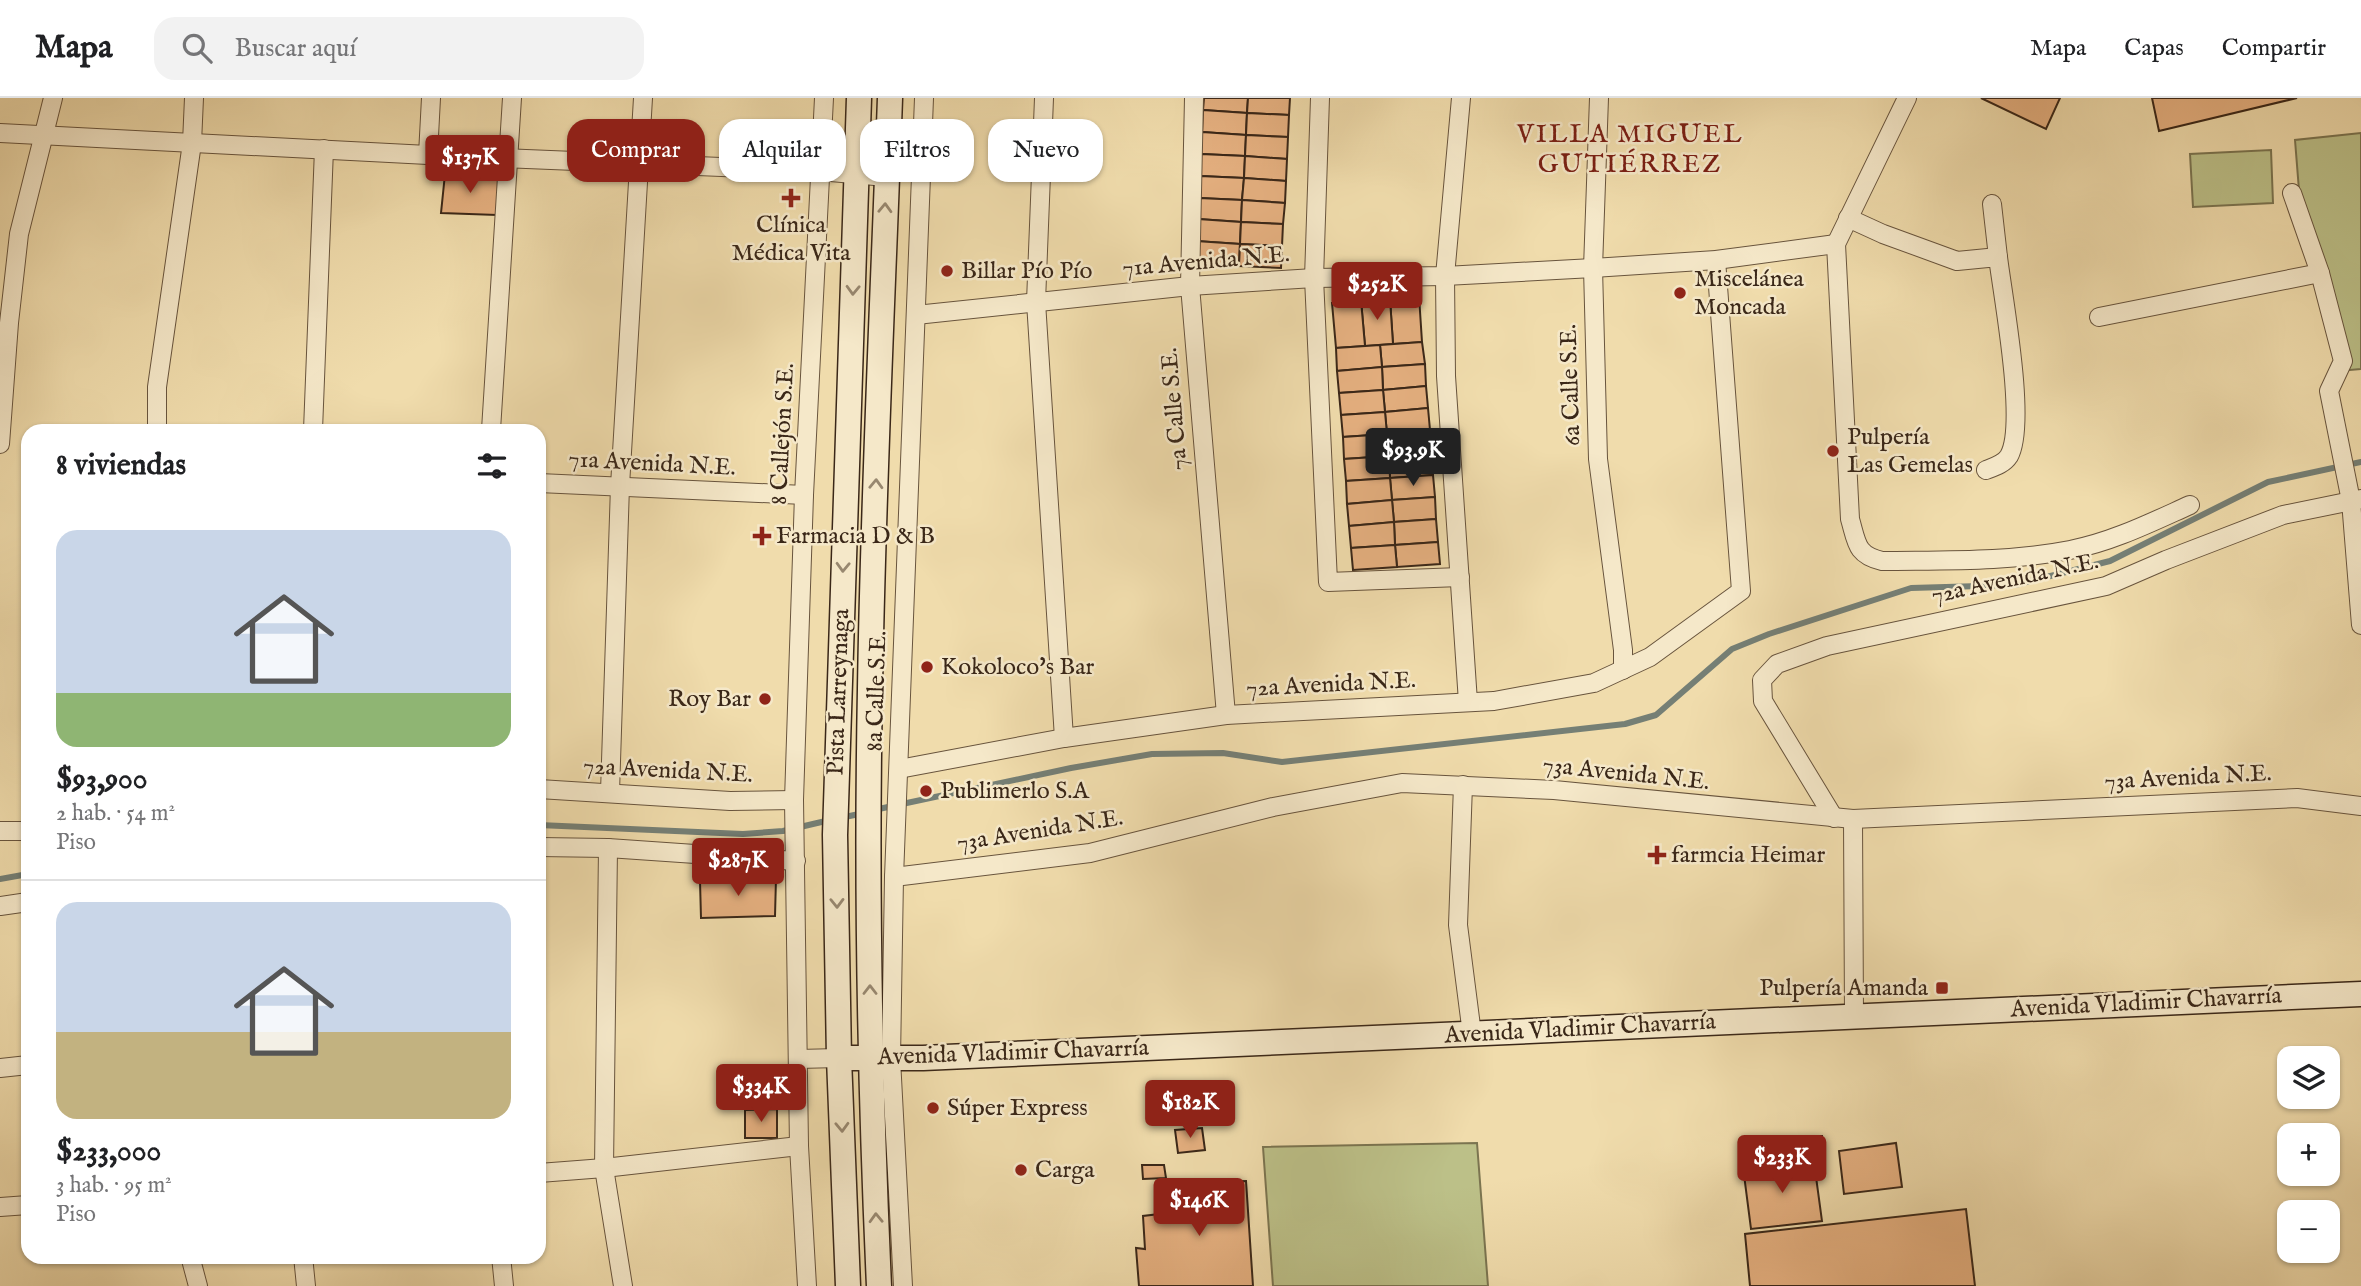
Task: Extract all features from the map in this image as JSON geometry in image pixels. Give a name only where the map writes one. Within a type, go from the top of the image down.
[{"type":"main road","name":"Pista Larreynaga","points":[[848,1286],[839,1058],[835,835],[859,98]]},
{"type":"main road","name":"Pista Larreynaga","points":[[889,119],[890,98]]},
{"type":"main road","name":"Pista Larreynaga","points":[[879,1286],[881,1059],[868,798],[886,182]]},
{"type":"main road","name":"Avenida Vladimir Chavarría","points":[[839,1058],[881,1059],[2361,994]]},
{"type":"street","points":[[0,443],[19,234],[53,98]]},
{"type":"street","points":[[157,424],[157,387],[192,143],[194,98]]},
{"type":"street","points":[[428,155],[431,98]]},
{"type":"street","points":[[491,424],[512,98]]},
{"type":"street","points":[[642,119],[643,98]]},
{"type":"street","name":"8 Callejón S.E.","points":[[823,119],[824,98]]},
{"type":"street","name":"8a Calle S.E.","points":[[903,1286],[881,1059],[897,836],[924,98]]},
{"type":"street","points":[[1044,98],[1036,302],[1064,738]]},
{"type":"street","name":"7a Calle S.E.","points":[[1194,98],[1189,286],[1226,715]]},
{"type":"street","points":[[1320,98],[1314,278],[1328,582],[1460,577]]},
{"type":"street","points":[[1461,98],[1445,276],[1446,376],[1468,702]]},
{"type":"street","name":"6a Calle S.E.","points":[[1599,98],[1593,268],[1598,459],[1623,650],[1623,670]]},
{"type":"street","points":[[1907,98],[1836,244],[1850,519],[1857,545],[1867,557],[1882,561],[1992,560],[2071,550],[2134,530],[2190,505]]},
{"type":"street","points":[[0,132],[428,155],[567,159]]},
{"type":"street","points":[[313,424],[324,149]]},
{"type":"street","points":[[846,172],[860,173]]},
{"type":"street","points":[[610,792],[620,486],[639,182]]},
{"type":"street","name":"8 Callejón S.E.","points":[[795,854],[804,495],[819,182]]},
{"type":"street","points":[[2292,193],[2320,273],[2343,361],[2329,391],[2346,478],[2356,500],[2361,625]]},
{"type":"street","points":[[1986,470],[1998,466],[2008,458],[2014,440],[2017,407],[1992,204]]},
{"type":"street","points":[[1849,218],[1882,234],[1957,261],[1998,257]]},
{"type":"street","name":"71a Avenida N.E.","points":[[916,315],[1189,286],[1314,278],[1445,276],[1593,268],[1716,260],[1836,244]]},
{"type":"street","name":"72a Avenida N.E.","points":[[898,777],[1064,738],[1226,715],[1494,701],[1594,683],[1650,657],[1741,591],[1716,260]]},
{"type":"street","points":[[2099,317],[2320,273]]},
{"type":"street","name":"71a Avenida N.E.","points":[[546,483],[804,495]]},
{"type":"street","name":"72a Avenida N.E.","points":[[1834,818],[1763,701],[1762,681],[1777,664],[1827,646],[2106,586],[2283,515],[2356,500]]},
{"type":"street","name":"73a Avenida N.E.","points":[[894,877],[1090,853],[1273,807],[1402,783],[1553,790],[1853,819],[2297,798],[2361,806]]},
{"type":"street","points":[[1463,785],[1458,925],[1472,1034]]},
{"type":"street","name":"72a Avenida N.E.","points":[[546,789],[730,801],[794,811]]},
{"type":"street","points":[[1853,819],[1854,1016]]},
{"type":"street","points":[[0,831],[21,831]]},
{"type":"street","points":[[546,847],[795,854],[799,1146],[807,1286]]},
{"type":"street","points":[[608,848],[604,1168],[623,1286]]},
{"type":"street","points":[[0,906],[21,903]]},
{"type":"street","name":"Avenida Vladimir Chavarría","points":[[798,1059],[839,1058]]},
{"type":"street","points":[[0,1068],[21,1066]]},
{"type":"street","points":[[546,1172],[799,1146]]},
{"type":"street","points":[[0,1207],[21,1206]]},
{"type":"street","points":[[192,1264],[198,1286]]},
{"type":"street","points":[[304,1264],[306,1286]]},
{"type":"street","points":[[502,1264],[504,1286]]},
{"type":"green space","points":[[2361,133],[2361,369],[2339,371],[2302,228],[2295,140]]},
{"type":"green space","points":[[2271,150],[2273,203],[2193,207],[2190,154]]},
{"type":"green space","points":[[1477,1143],[1488,1286],[1273,1286],[1263,1147]]},
{"type":"building","points":[[1204,98],[1248,98],[1247,113],[1203,110]]},
{"type":"building","points":[[1248,98],[1290,98],[1289,115],[1247,113]]},
{"type":"building","points":[[1981,98],[2060,98],[2046,129]]},
{"type":"building","points":[[2152,98],[2297,98],[2159,131]]},
{"type":"building","points":[[1203,110],[1247,113],[1246,135],[1202,132]]},
{"type":"building","points":[[1247,113],[1289,115],[1288,137],[1246,135]]},
{"type":"building","points":[[1202,132],[1246,135],[1245,156],[1201,154]]},
{"type":"building","points":[[1246,135],[1288,137],[1287,159],[1245,156]]},
{"type":"building","points":[[1201,154],[1245,156],[1244,178],[1200,176]]},
{"type":"building","points":[[1245,156],[1287,159],[1286,181],[1244,178]]},
{"type":"building","points":[[445,174],[500,179],[497,215],[441,213]]},
{"type":"building","points":[[1200,176],[1244,178],[1242,200],[1199,198]]},
{"type":"building","points":[[1244,178],[1286,181],[1285,203],[1242,200]]},
{"type":"building","points":[[1199,198],[1242,200],[1241,222],[1198,219]]},
{"type":"building","points":[[1242,200],[1285,203],[1283,224],[1241,222]]},
{"type":"building","points":[[1198,219],[1241,222],[1240,244],[1196,241]]},
{"type":"building","points":[[1241,222],[1283,224],[1282,246],[1240,244]]},
{"type":"building","points":[[1196,241],[1240,244],[1239,266],[1195,263]]},
{"type":"building","points":[[1240,244],[1282,246],[1281,268],[1239,266]]},
{"type":"building","points":[[1419,296],[1422,342],[1393,344],[1390,299]]},
{"type":"building","points":[[1390,299],[1393,344],[1365,346],[1361,300]]},
{"type":"building","points":[[1361,300],[1365,346],[1336,348],[1332,303]]},
{"type":"building","points":[[1422,342],[1425,364],[1382,367],[1380,345]]},
{"type":"building","points":[[1380,345],[1382,367],[1337,371],[1336,348]]},
{"type":"building","points":[[1425,364],[1426,386],[1383,390],[1382,367]]},
{"type":"building","points":[[1382,367],[1383,390],[1339,393],[1337,371]]},
{"type":"building","points":[[1426,386],[1428,408],[1385,412],[1383,390]]},
{"type":"building","points":[[1383,390],[1385,412],[1341,415],[1339,393]]},
{"type":"building","points":[[1428,408],[1430,430],[1387,434],[1385,412]]},
{"type":"building","points":[[1385,412],[1387,434],[1343,437],[1341,415]]},
{"type":"building","points":[[1430,430],[1431,453],[1389,456],[1387,434]]},
{"type":"building","points":[[1387,434],[1389,456],[1344,459],[1343,437]]},
{"type":"building","points":[[1431,453],[1433,475],[1390,478],[1389,456]]},
{"type":"building","points":[[1389,456],[1390,478],[1346,481],[1344,459]]},
{"type":"building","points":[[1433,475],[1435,497],[1392,500],[1390,478]]},
{"type":"building","points":[[1390,478],[1392,500],[1347,504],[1346,481]]},
{"type":"building","points":[[1435,497],[1436,519],[1394,522],[1392,500]]},
{"type":"building","points":[[1392,500],[1394,522],[1349,526],[1347,504]]},
{"type":"building","points":[[1436,519],[1438,542],[1395,545],[1394,522]]},
{"type":"building","points":[[1394,522],[1395,545],[1351,548],[1349,526]]},
{"type":"building","points":[[1438,542],[1440,564],[1397,567],[1395,545]]},
{"type":"building","points":[[1395,545],[1397,567],[1353,570],[1351,548]]},
{"type":"building","points":[[776,878],[775,916],[701,918],[700,881]]},
{"type":"building","points":[[777,1109],[777,1138],[745,1138],[745,1110]]},
{"type":"building","points":[[1202,1128],[1205,1150],[1178,1153],[1175,1130]]},
{"type":"building","points":[[1822,1136],[1823,1154],[1769,1157],[1767,1138]]},
{"type":"building","points":[[1896,1143],[1902,1187],[1844,1194],[1839,1151]]},
{"type":"building","points":[[1814,1162],[1822,1221],[1751,1229],[1743,1167]]},
{"type":"building","points":[[1142,1165],[1164,1165],[1166,1178],[1143,1179]]},
{"type":"building","points":[[1246,1181],[1253,1286],[1139,1286],[1136,1248],[1145,1249],[1143,1216],[1177,1212],[1176,1205],[1169,1206],[1167,1186],[1175,1183]]},
{"type":"building","points":[[1966,1209],[1975,1286],[1750,1286],[1745,1234]]},
{"type":"waterway","points":[[874,810],[1071,768],[1152,754],[1223,753],[1282,762],[1625,724],[1656,715],[1732,649],[1769,634],[1911,588],[2015,585],[2110,561],[2268,482],[2361,462]]},
{"type":"waterway","points":[[840,818],[864,813]]},
{"type":"waterway","points":[[546,825],[743,834],[783,831],[830,820]]},
{"type":"waterway","points":[[0,879],[21,875]]},
{"type":"place","name":"Clínica Médica Vita","points":[[791,198]]},
{"type":"place","name":"Billar Pío Pío","points":[[947,271]]},
{"type":"place","name":"Miscelánea Moncada","points":[[1680,293]]},
{"type":"place","name":"Pulpería Las Gemelas","points":[[1833,451]]},
{"type":"place","name":"Farmacia D & B","points":[[762,536]]},
{"type":"place","name":"Kokoloco's Bar","points":[[927,667]]},
{"type":"place","name":"Roy Bar","points":[[765,699]]},
{"type":"place","name":"Publimerlo S.A","points":[[926,791]]},
{"type":"place","name":"farmcia Heimar","points":[[1657,855]]},
{"type":"place","name":"Pulpería Amanda","points":[[1942,988]]},
{"type":"place","name":"Súper Express","points":[[933,1108]]},
{"type":"place","name":"Carga","points":[[1021,1170]]},
{"type":"district","name":"VILLA MIGUEL GUTIÉRREZ","points":[[1630,149]]}]
